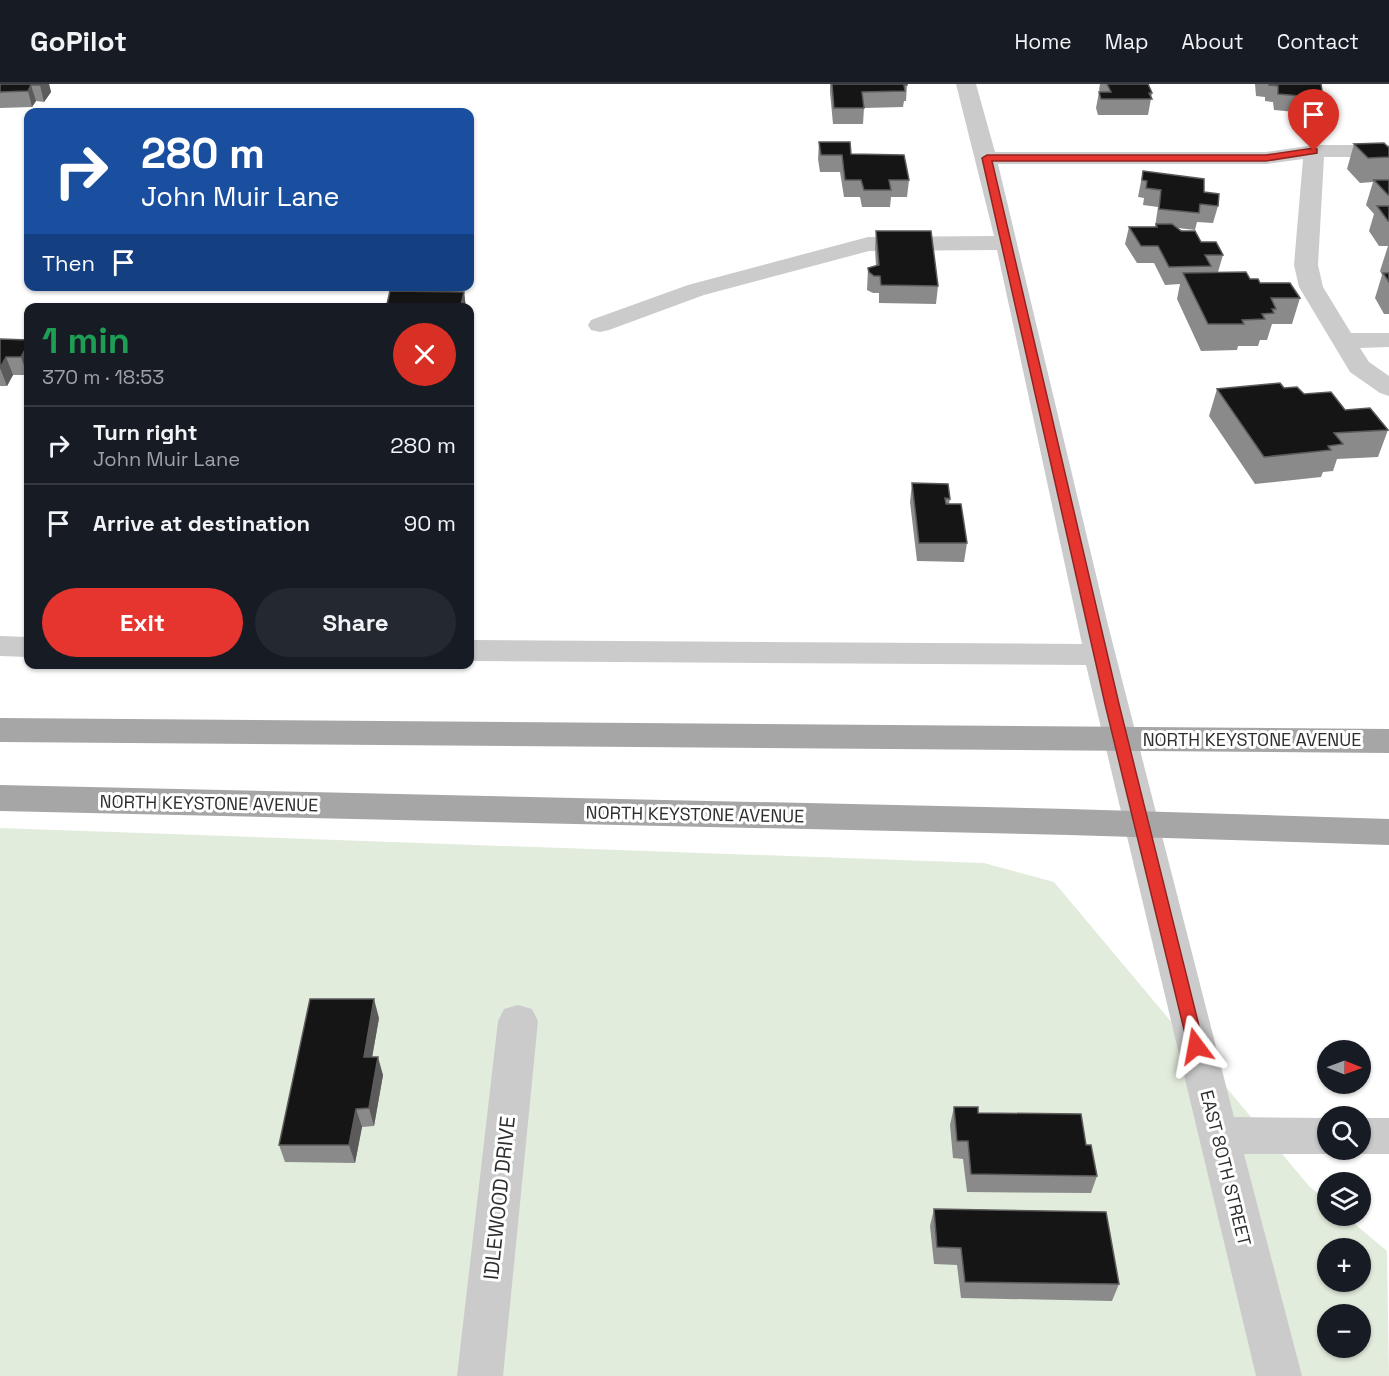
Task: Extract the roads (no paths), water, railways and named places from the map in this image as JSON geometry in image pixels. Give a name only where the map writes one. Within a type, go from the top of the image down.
[{"type":"main road","name":"NORTH KEYSTONE AVENUE","points":[[0,730],[1389,741]]},
{"type":"main road","name":"NORTH KEYSTONE AVENUE","points":[[0,798],[1389,832]]},
{"type":"street","name":"EAST 80TH STREET","points":[[966,84],[1032,348],[1101,656],[1279,1376]]},
{"type":"street","points":[[984,150],[1266,158],[1314,151],[1389,151]]},
{"type":"street","points":[[1314,151],[1306,266],[1311,287],[1359,367],[1389,388]]},
{"type":"street","points":[[600,326],[696,290],[868,244],[1006,243]]},
{"type":"street","points":[[1342,341],[1389,340]]},
{"type":"street","points":[[0,646],[24,647]]},
{"type":"street","points":[[474,651],[1101,656]]},
{"type":"street","name":"IDLEWOOD DRIVE","points":[[480,1376],[518,1021]]},
{"type":"street","points":[[1218,1135],[1317,1136]]},
{"type":"street","points":[[1371,1136],[1389,1136]]}]
